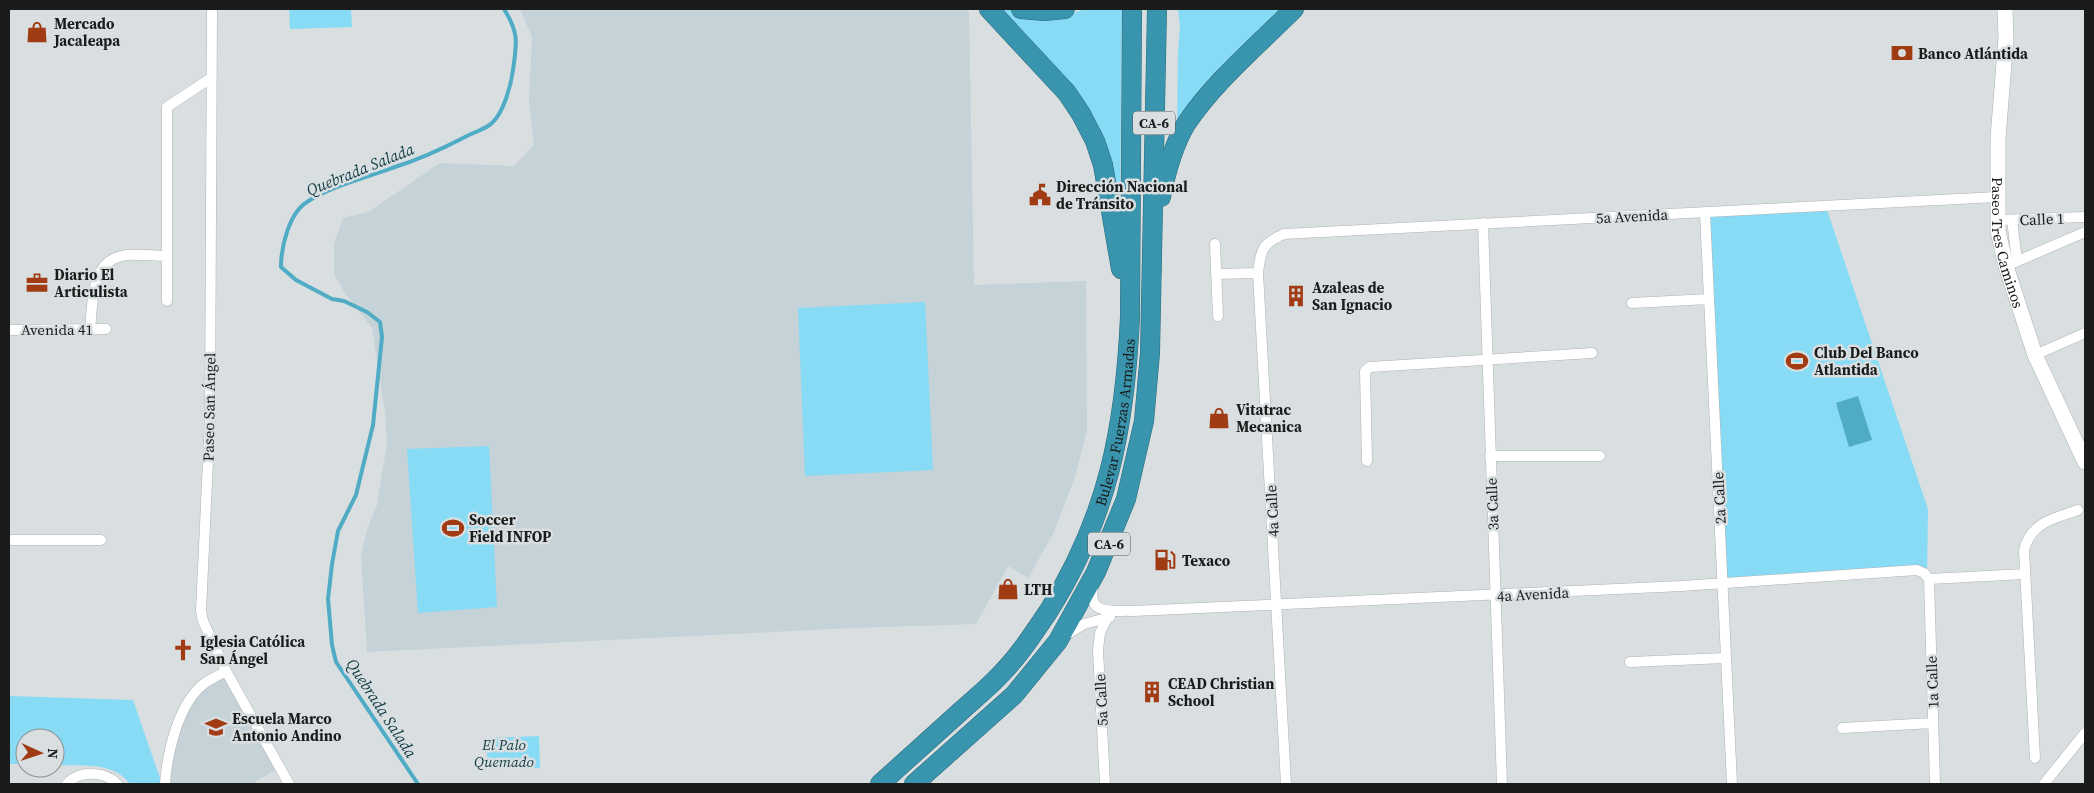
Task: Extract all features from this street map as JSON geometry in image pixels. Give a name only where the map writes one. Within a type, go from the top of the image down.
[{"type":"highway","points":[[1021,9],[1044,11],[1065,9]]},
{"type":"highway","name":"Bulevar Fuerzas Armadas","points":[[880,784],[1000,676],[1022,650],[1062,589],[1091,531],[1110,474],[1126,386],[1130,318],[1132,9]]},
{"type":"highway","name":"Bulevar Fuerzas Armadas","points":[[914,784],[1014,695],[1058,641],[1096,572],[1126,499],[1144,421],[1150,353],[1157,9]]},
{"type":"highway","points":[[1152,237],[1172,154],[1186,125],[1213,90],[1294,9]]},
{"type":"highway","points":[[994,13],[1067,93],[1081,114],[1095,141],[1103,165],[1130,318]]},
{"type":"street","name":"Paseo San Ángel","points":[[212,9],[210,418],[201,611],[203,621],[226,671],[289,784]]},
{"type":"street","name":"Paseo Tres Caminos","points":[[2005,9],[2006,38],[1998,138],[1998,197],[2005,220],[1998,231],[2011,264],[2035,355],[2083,451]]},
{"type":"street","points":[[167,301],[166,107],[211,78]]},
{"type":"street","name":"5a Avenida","points":[[1269,241],[1284,234],[1998,197]]},
{"type":"street","name":"2a Calle","points":[[1705,213],[1732,784]]},
{"type":"street","name":"Calle 1","points":[[2005,220],[2085,217]]},
{"type":"street","name":"3a Calle","points":[[1482,223],[1502,784]]},
{"type":"street","name":"Calle 1","points":[[2011,264],[2085,232]]},
{"type":"street","name":"4a Calle","points":[[1269,241],[1260,255],[1258,273],[1286,784]]},
{"type":"street","points":[[1215,244],[1218,316]]},
{"type":"street","points":[[90,330],[95,280],[99,271],[106,264],[114,258],[127,255],[167,256]]},
{"type":"street","points":[[1216,274],[1258,273]]},
{"type":"street","points":[[1632,303],[1709,299]]},
{"type":"street","name":"Avenida 41","points":[[9,330],[106,329]]},
{"type":"street","points":[[2035,355],[2085,333]]},
{"type":"street","points":[[1367,461],[1367,368],[1592,353]]},
{"type":"street","points":[[1490,456],[1600,456]]},
{"type":"street","points":[[2034,758],[2024,550],[2031,533],[2042,524],[2078,510]]},
{"type":"street","points":[[9,540],[101,540]]},
{"type":"street","name":"4a Avenida","points":[[1096,572],[1092,598],[1094,605],[1100,610],[1132,611],[1495,596],[1917,570],[1924,573],[1929,579]]},
{"type":"street","points":[[1929,579],[2025,574]]},
{"type":"street","name":"1a Calle","points":[[1929,579],[1935,784]]},
{"type":"street","name":"4a Avenida","points":[[1058,641],[1084,624],[1132,611]]},
{"type":"street","name":"5a Calle","points":[[1105,784],[1098,650],[1100,633],[1107,618]]},
{"type":"street","points":[[1630,662],[1726,658]]},
{"type":"street","points":[[165,784],[172,742],[188,704],[200,687],[226,671]]},
{"type":"street","points":[[1842,728],[1933,723]]},
{"type":"street","points":[[2044,784],[2085,733]]},
{"type":"street","points":[[67,784],[73,777],[94,774],[111,778],[117,784]]},
{"type":"shaded area","points":[[520,9],[966,9],[969,12],[974,285],[1086,281],[1087,430],[1075,477],[1053,534],[1028,578],[1008,566],[976,624],[853,628],[367,652],[361,555],[368,527],[377,505],[387,443],[385,412],[372,328],[345,293],[334,274],[334,244],[343,218],[368,212],[440,163],[514,166],[534,145],[529,102],[532,37]]},
{"type":"shaded area","points":[[1858,396],[1872,440],[1849,447],[1836,403]]},
{"type":"shaded area","name":"Escuela Marco Antonio Andino","points":[[223,676],[275,770],[252,784],[167,784],[173,745],[191,704],[203,689]]},
{"type":"green space","points":[[289,9],[351,9],[352,27],[290,29]]},
{"type":"green space","points":[[997,9],[1012,9],[1043,20],[1057,19],[1085,9],[1122,9],[1120,213],[1111,172]]},
{"type":"green space","points":[[1178,9],[1284,9],[1177,127],[1180,27]]},
{"type":"green space","name":"Club Del Banco Atlantida","points":[[1826,207],[1928,509],[1927,577],[1917,574],[1727,583],[1707,213]]},
{"type":"green space","points":[[925,302],[933,470],[805,476],[798,308]]},
{"type":"green space","name":"Soccer Field INFOP","points":[[489,446],[497,607],[418,613],[407,449]]},
{"type":"green space","points":[[9,696],[133,700],[160,778],[160,784],[130,784],[115,771],[106,768],[65,765],[65,728],[15,728],[15,764],[9,764]]},
{"type":"green space","name":"El Palo Quemado","points":[[539,736],[540,768],[488,769],[486,738]]},
{"type":"waterway","name":"Quebrada Salada","points":[[418,784],[336,662],[332,645],[328,599],[338,531],[356,495],[373,425],[382,337],[380,322],[367,312],[344,301],[332,299],[296,280],[281,267],[281,259],[287,231],[295,214],[316,196],[430,154],[492,123],[500,112],[509,90],[515,52],[516,38],[509,17],[504,9]]},
{"type":"place","name":"Mercado Jacaleapa","points":[[37,32]]},
{"type":"place","name":"Banco Atlántida","points":[[1902,53]]},
{"type":"place","name":"Dirección Nacional de Tránsito","points":[[1040,195]]},
{"type":"place","name":"Diario El Articulista","points":[[37,283]]},
{"type":"place","name":"Azaleas de San Ignacio","points":[[1296,296]]},
{"type":"place","name":"Club Del Banco Atlantida","points":[[1797,361]]},
{"type":"place","name":"Vitatrac Mecanica","points":[[1219,418]]},
{"type":"place","name":"Soccer Field INFOP","points":[[453,528]]},
{"type":"place","name":"Texaco","points":[[1165,560]]},
{"type":"place","name":"LTH","points":[[1008,589]]},
{"type":"place","name":"Iglesia Católica San Ángel","points":[[183,650]]},
{"type":"place","name":"CEAD Christian School","points":[[1152,692]]},
{"type":"place","name":"Escuela Marco Antonio Andino","points":[[216,727]]}]
